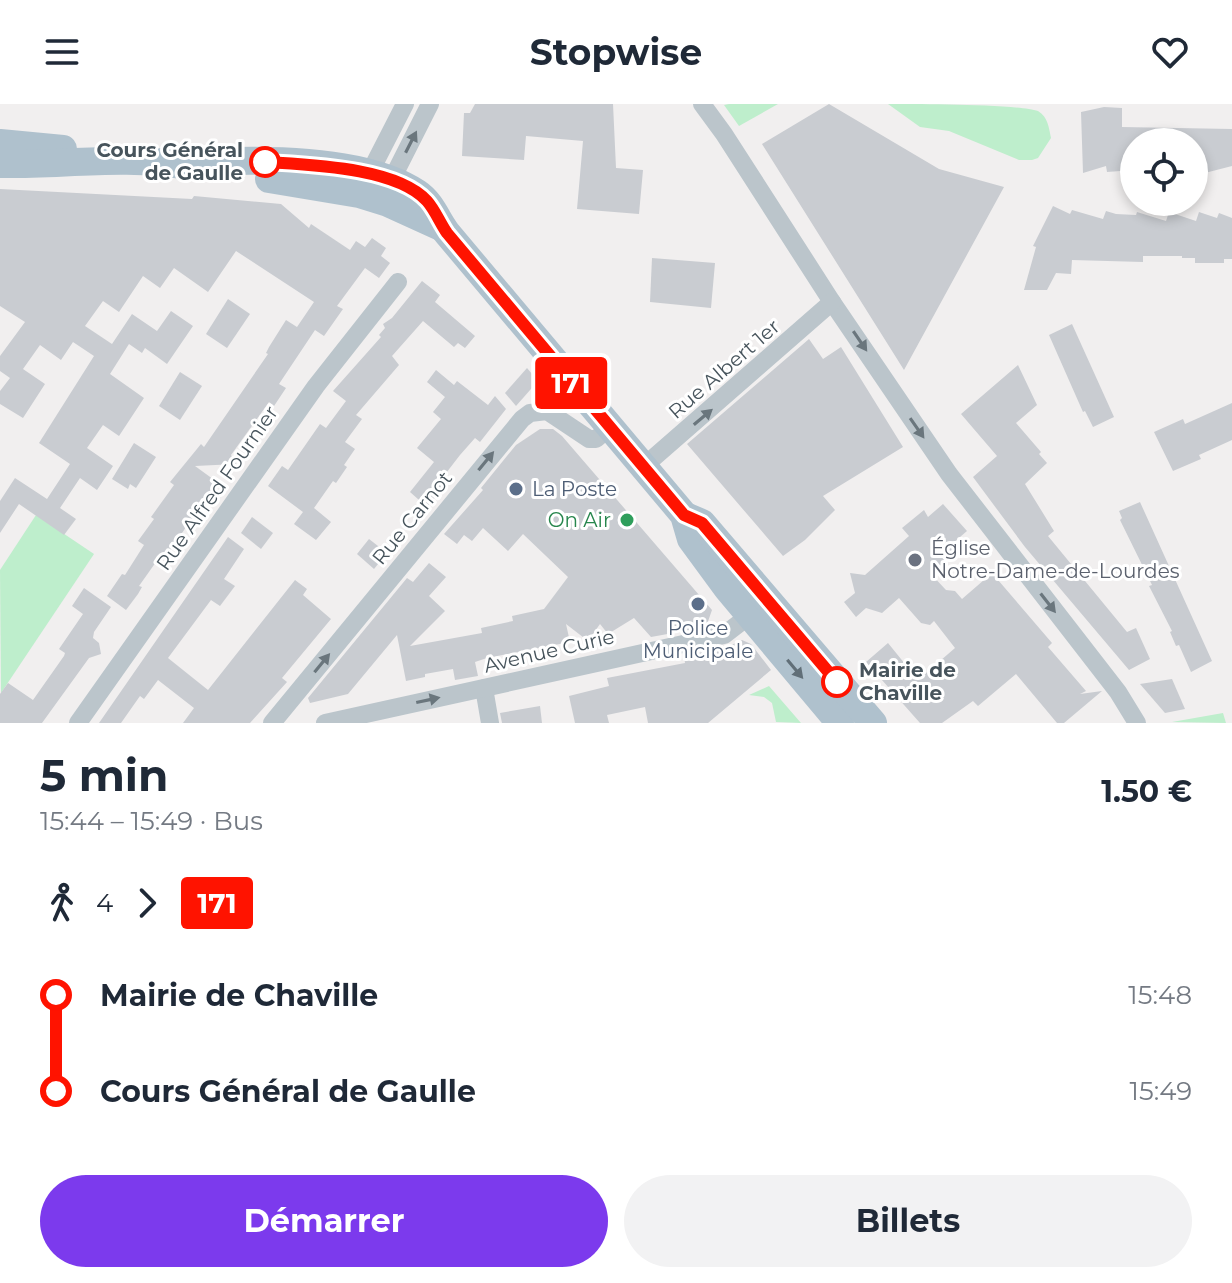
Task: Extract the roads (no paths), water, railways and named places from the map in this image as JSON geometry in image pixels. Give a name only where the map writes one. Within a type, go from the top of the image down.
[{"type":"main road","points":[[0,143],[418,194],[428,202],[444,229],[684,515],[702,523],[753,602],[840,723]]},
{"type":"main road","points":[[0,164],[123,160]]},
{"type":"main road","points":[[753,602],[873,723]]},
{"type":"street","points":[[375,187],[405,104]]},
{"type":"street","points":[[375,187],[430,104]]},
{"type":"street","points":[[702,104],[949,474],[1118,692],[1137,723]]},
{"type":"street","name":"Rue Alfred Fournier","points":[[78,723],[316,386],[398,282]]},
{"type":"street","name":"Rue Albert 1er","points":[[643,467],[832,302]]},
{"type":"street","name":"Rue Carnot","points":[[272,723],[522,419],[530,413],[547,411],[589,439],[596,439],[609,428]]},
{"type":"street","name":"Avenue Curie","points":[[325,723],[724,635],[753,602]]},
{"type":"street","points":[[484,688],[490,723]]},
{"type":"place","name":"Cours Général de Gaulle","points":[[265,162]]},
{"type":"place","name":"La Poste","points":[[516,489]]},
{"type":"place","name":"On Air","points":[[627,520]]},
{"type":"place","name":"Église Notre-Dame-de-Lourdes","points":[[915,560]]},
{"type":"place","name":"Police Municipale","points":[[698,604]]},
{"type":"place","name":"Mairie de Chaville","points":[[837,682]]}]
